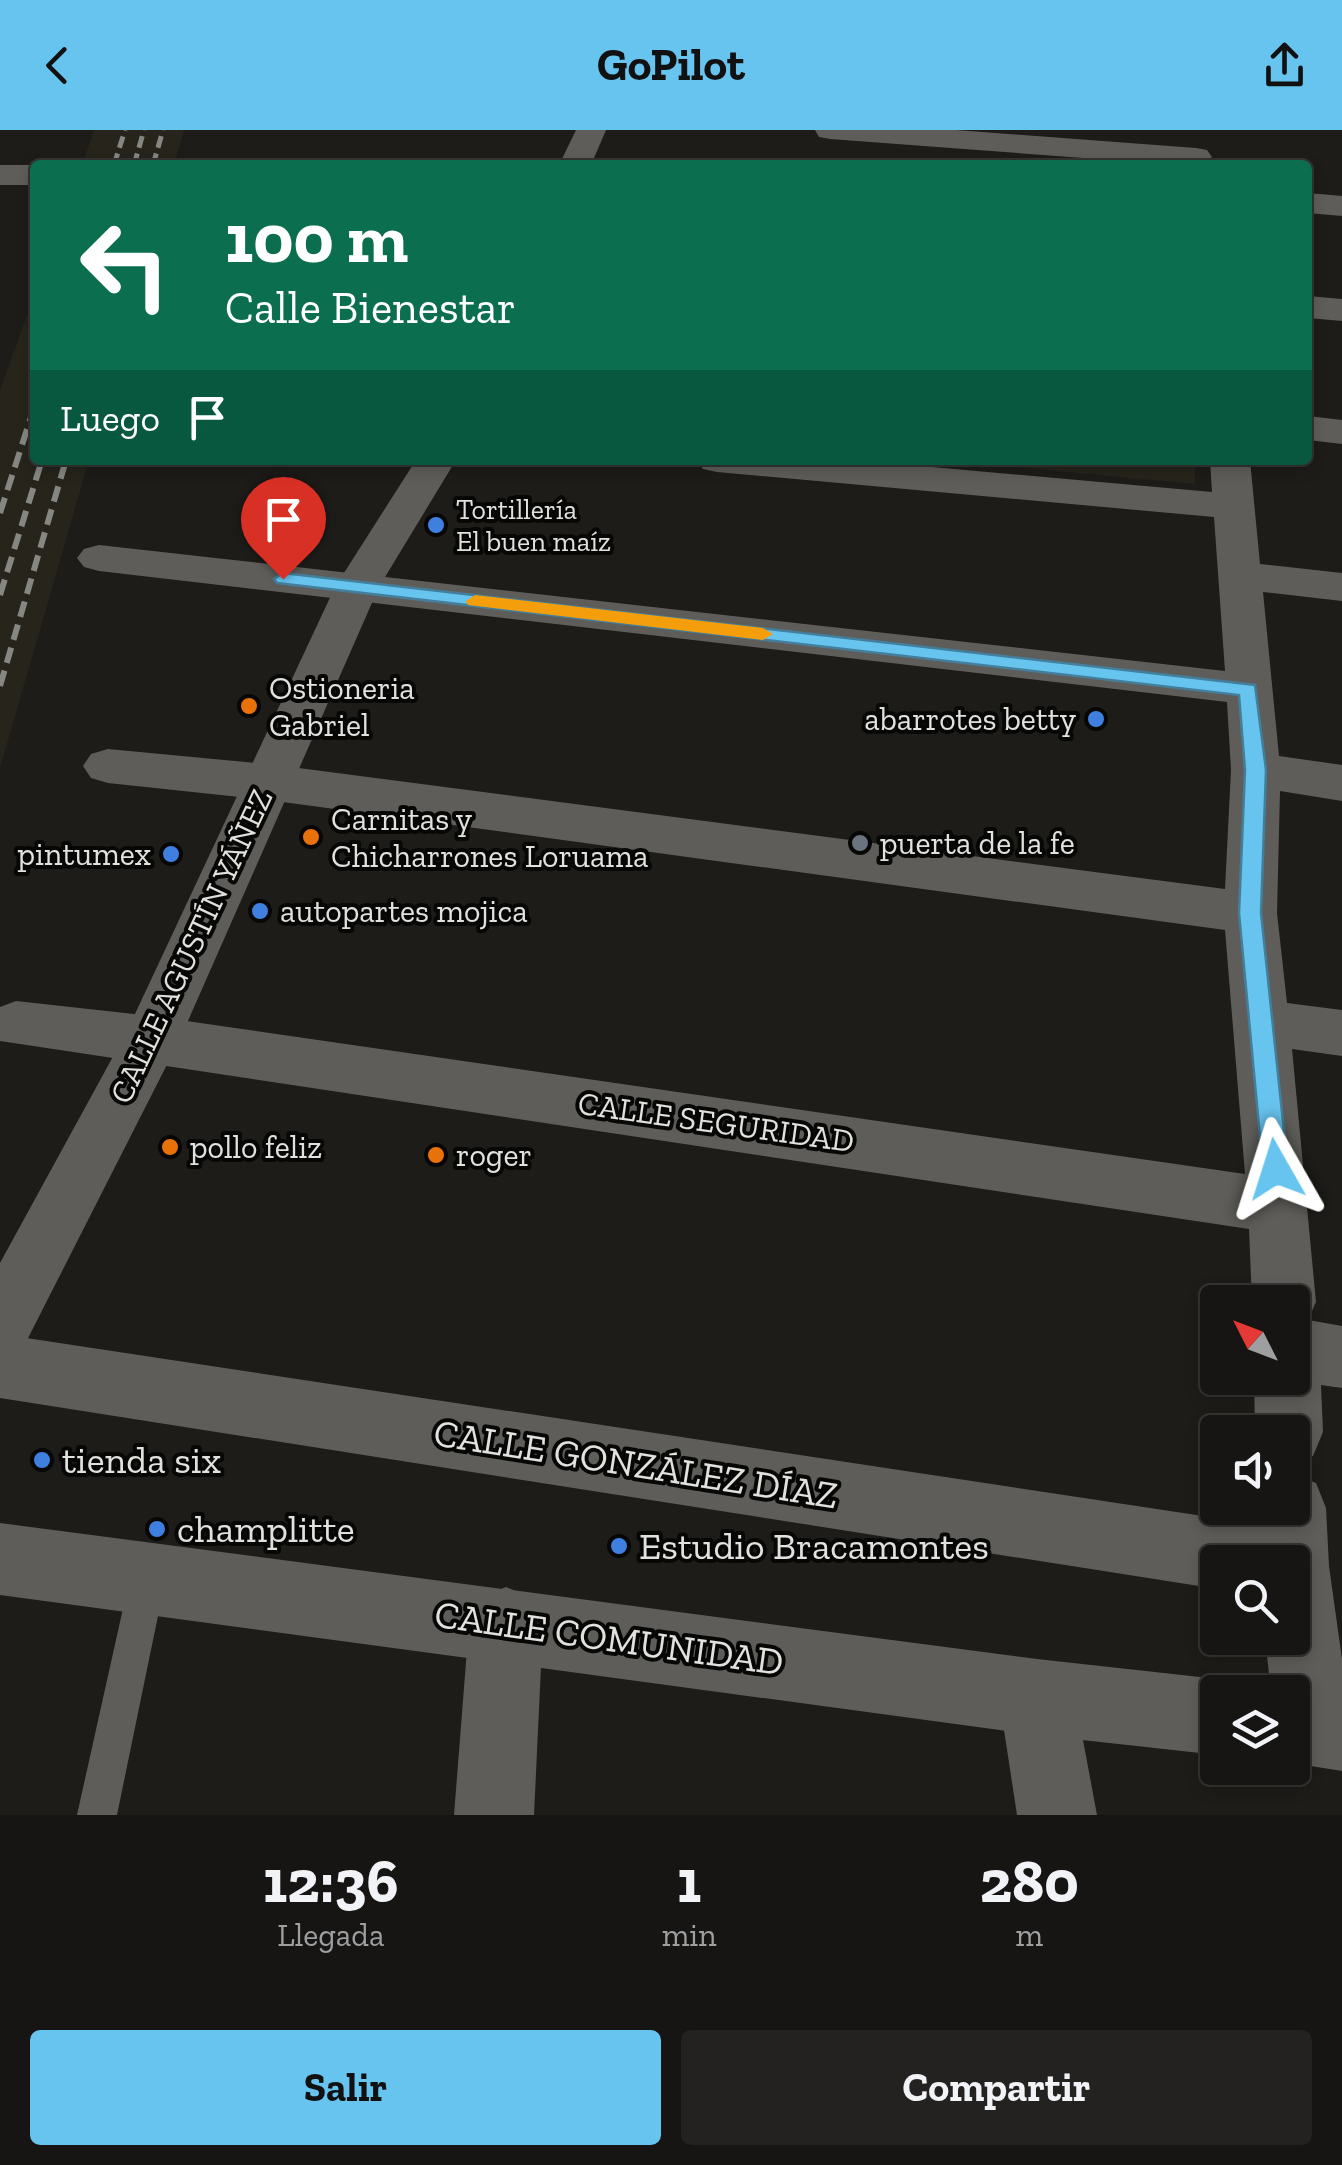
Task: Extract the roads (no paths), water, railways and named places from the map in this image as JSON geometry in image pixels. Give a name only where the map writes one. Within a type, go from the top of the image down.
[{"type":"street","points":[[577,160],[591,130]]},
{"type":"street","points":[[830,130],[1196,151]]},
{"type":"street","points":[[0,175],[30,175]]},
{"type":"street","points":[[1312,204],[1342,206]]},
{"type":"street","points":[[1312,307],[1342,310]]},
{"type":"street","points":[[1312,428],[1342,432]]},
{"type":"street","name":"CALLE AGUSTÍN YÁÑEZ","points":[[0,1326],[152,1038],[357,587],[433,465]]},
{"type":"street","points":[[828,465],[1232,483],[1256,770],[1250,913],[1280,1206],[1283,1285]]},
{"type":"street","points":[[99,558],[1248,689]]},
{"type":"street","points":[[1242,576],[1342,587]]},
{"type":"street","points":[[108,766],[268,782],[1250,913]]},
{"type":"street","points":[[1256,770],[1342,782]]},
{"type":"street","points":[[1259,1022],[1342,1033]]},
{"type":"street","name":"CALLE SEGURIDAD","points":[[16,1024],[152,1038],[1280,1206]]},
{"type":"street","points":[[1310,1352],[1342,1357]]},
{"type":"street","name":"CALLE GONZÁLEZ DÍAZ","points":[[0,1366],[1200,1551]]},
{"type":"street","name":"CALLE COMUNIDAD","points":[[0,1558],[1037,1697],[1200,1715]]},
{"type":"street","points":[[494,1815],[506,1624]]},
{"type":"street","points":[[1306,1655],[1316,1728]]},
{"type":"street","points":[[1037,1697],[1057,1815]]},
{"type":"lane","points":[[97,1815],[148,1577]]},
{"type":"railway","points":[[116,160],[125,130]]},
{"type":"railway","points":[[135,160],[144,130]]},
{"type":"railway","points":[[154,160],[163,130]]},
{"type":"railway","points":[[0,513],[30,420]]},
{"type":"railway","points":[[0,595],[40,465]]},
{"type":"railway","points":[[0,686],[65,465]]},
{"type":"place","name":"Tortillería El buen maíz","points":[[436,525]]},
{"type":"place","name":"Ostioneria Gabriel","points":[[249,706]]},
{"type":"place","name":"abarrotes betty","points":[[1096,719]]},
{"type":"place","name":"Carnitas y Chicharrones Loruama","points":[[311,837]]},
{"type":"place","name":"puerta de la fe","points":[[860,843]]},
{"type":"place","name":"pintumex","points":[[171,854]]},
{"type":"place","name":"autopartes mojica","points":[[260,911]]},
{"type":"place","name":"pollo feliz","points":[[170,1147]]},
{"type":"place","name":"roger","points":[[436,1155]]},
{"type":"place","name":"tienda six","points":[[42,1460]]},
{"type":"place","name":"champlitte","points":[[157,1529]]},
{"type":"place","name":"Estudio Bracamontes","points":[[619,1546]]}]
